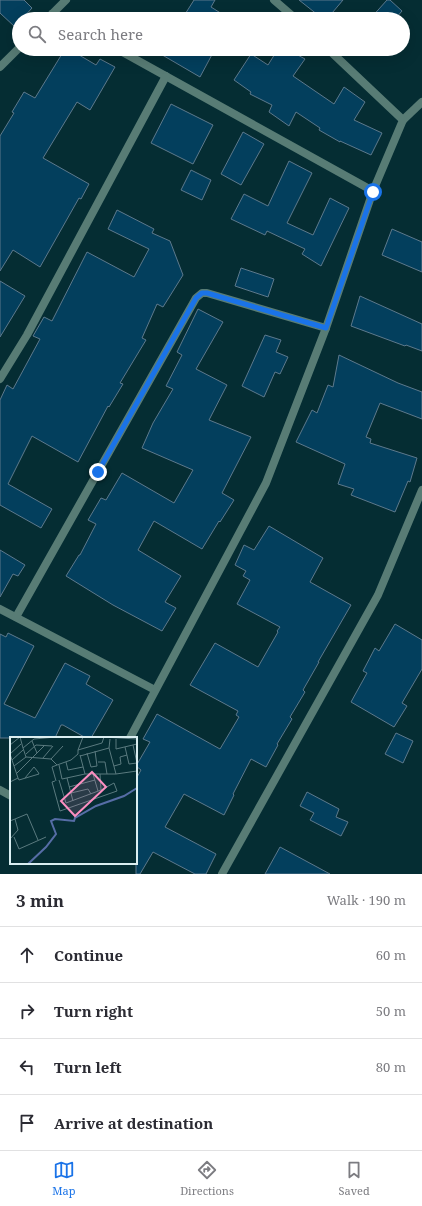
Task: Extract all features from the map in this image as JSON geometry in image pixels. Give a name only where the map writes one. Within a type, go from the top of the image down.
[{"type":"street","points":[[54,12],[66,0]]},
{"type":"street","points":[[274,0],[288,12]]},
{"type":"street","points":[[0,67],[12,55]]},
{"type":"street","points":[[130,56],[373,192]]},
{"type":"street","points":[[335,56],[403,120]]},
{"type":"street","points":[[0,379],[27,336],[166,76]]},
{"type":"street","points":[[131,737],[266,484],[326,328],[373,192],[403,120],[422,102]]},
{"type":"street","points":[[16,617],[196,298],[202,293],[207,293],[326,328]]},
{"type":"street","points":[[222,874],[378,595],[422,490]]},
{"type":"street","points":[[0,609],[155,690]]},
{"type":"street","points":[[0,790],[10,795]]},
{"type":"building","points":[[0,0],[24,0],[32,8],[28,12],[12,12],[12,24],[0,13]]},
{"type":"building","points":[[194,0],[215,0],[211,7],[219,12],[186,12]]},
{"type":"building","points":[[299,0],[343,0],[333,12],[314,12]]},
{"type":"building","points":[[387,0],[390,0],[402,11],[401,12],[376,12]]},
{"type":"building","points":[[61,56],[81,56],[96,65],[100,59],[115,67],[90,110],[77,102],[43,158],[89,184],[81,199],[79,198],[40,267],[13,250],[0,271],[0,136],[14,113],[12,112],[24,92],[35,98]]},
{"type":"building","points":[[164,56],[211,56],[200,77]]},
{"type":"building","points":[[250,56],[254,56],[268,65],[274,56],[300,56],[305,59],[293,76],[334,104],[344,87],[365,102],[354,120],[382,133],[371,155],[340,142],[319,130],[320,128],[296,112],[289,126],[269,112],[272,105],[250,94],[251,92],[234,80]]},
{"type":"building","points":[[171,104],[213,125],[193,164],[151,143]]},
{"type":"building","points":[[243,132],[264,144],[241,185],[221,174]]},
{"type":"building","points":[[289,161],[312,173],[287,223],[313,235],[330,198],[349,208],[321,266],[302,254],[305,249],[267,231],[265,235],[231,219],[244,194],[268,206]]},
{"type":"building","points":[[191,170],[211,180],[202,200],[181,190]]},
{"type":"building","points":[[117,210],[154,229],[152,233],[170,241],[183,275],[163,307],[157,304],[142,338],[146,340],[120,383],[123,384],[109,407],[108,406],[78,462],[32,436],[8,484],[52,509],[41,528],[0,505],[0,400],[7,385],[13,389],[40,339],[33,336],[44,317],[52,321],[87,252],[134,277],[149,249],[108,229]]},
{"type":"building","points":[[392,229],[422,242],[422,272],[382,255]]},
{"type":"building","points":[[241,268],[274,279],[268,297],[235,286]]},
{"type":"building","points":[[0,281],[25,296],[0,337]]},
{"type":"building","points":[[360,296],[422,324],[422,351],[351,326]]},
{"type":"building","points":[[198,309],[223,322],[196,369],[227,385],[209,420],[251,437],[222,493],[234,500],[202,549],[154,521],[138,550],[181,576],[165,602],[176,608],[162,631],[113,605],[66,576],[80,555],[96,524],[88,520],[101,498],[106,500],[122,473],[174,503],[193,470],[142,448],[153,423],[173,389],[166,386],[182,355],[177,352]]},
{"type":"building","points":[[265,335],[281,340],[276,352],[288,357],[280,374],[275,372],[264,397],[242,386]]},
{"type":"building","points":[[339,355],[398,383],[422,392],[422,419],[380,403],[366,437],[371,439],[370,443],[417,458],[410,482],[408,481],[395,512],[351,495],[354,489],[338,484],[345,464],[296,442],[312,410],[317,413],[328,385],[333,387]]},
{"type":"building","points":[[269,526],[323,558],[310,582],[351,605],[303,690],[305,692],[290,717],[292,719],[277,744],[278,745],[266,767],[251,759],[224,815],[184,794],[165,827],[216,854],[206,874],[195,874],[153,852],[140,874],[136,874],[137,777],[141,770],[137,767],[137,764],[150,742],[143,739],[157,714],[220,749],[239,717],[236,715],[238,711],[190,685],[215,643],[258,667],[280,627],[237,604],[250,580],[243,576],[246,571],[235,565],[244,545],[254,550]]},
{"type":"building","points":[[0,550],[25,565],[18,576],[13,574],[0,597]]},
{"type":"building","points":[[395,624],[422,640],[422,669],[402,703],[407,706],[394,727],[351,702],[367,673],[363,671],[375,648],[379,651]]},
{"type":"building","points":[[8,633],[34,646],[4,704],[35,718],[65,663],[90,676],[86,684],[113,700],[92,737],[84,737],[61,725],[55,737],[0,738],[0,634],[6,637]]},
{"type":"building","points":[[396,733],[413,741],[403,763],[385,754]]},
{"type":"building","points":[[307,792],[339,809],[336,817],[348,822],[341,836],[310,820],[314,813],[300,806]]},
{"type":"building","points":[[280,847],[330,874],[265,874]]},
{"type":"route","points":[[98,472],[196,298],[202,293],[207,293],[326,328],[373,192]]}]
